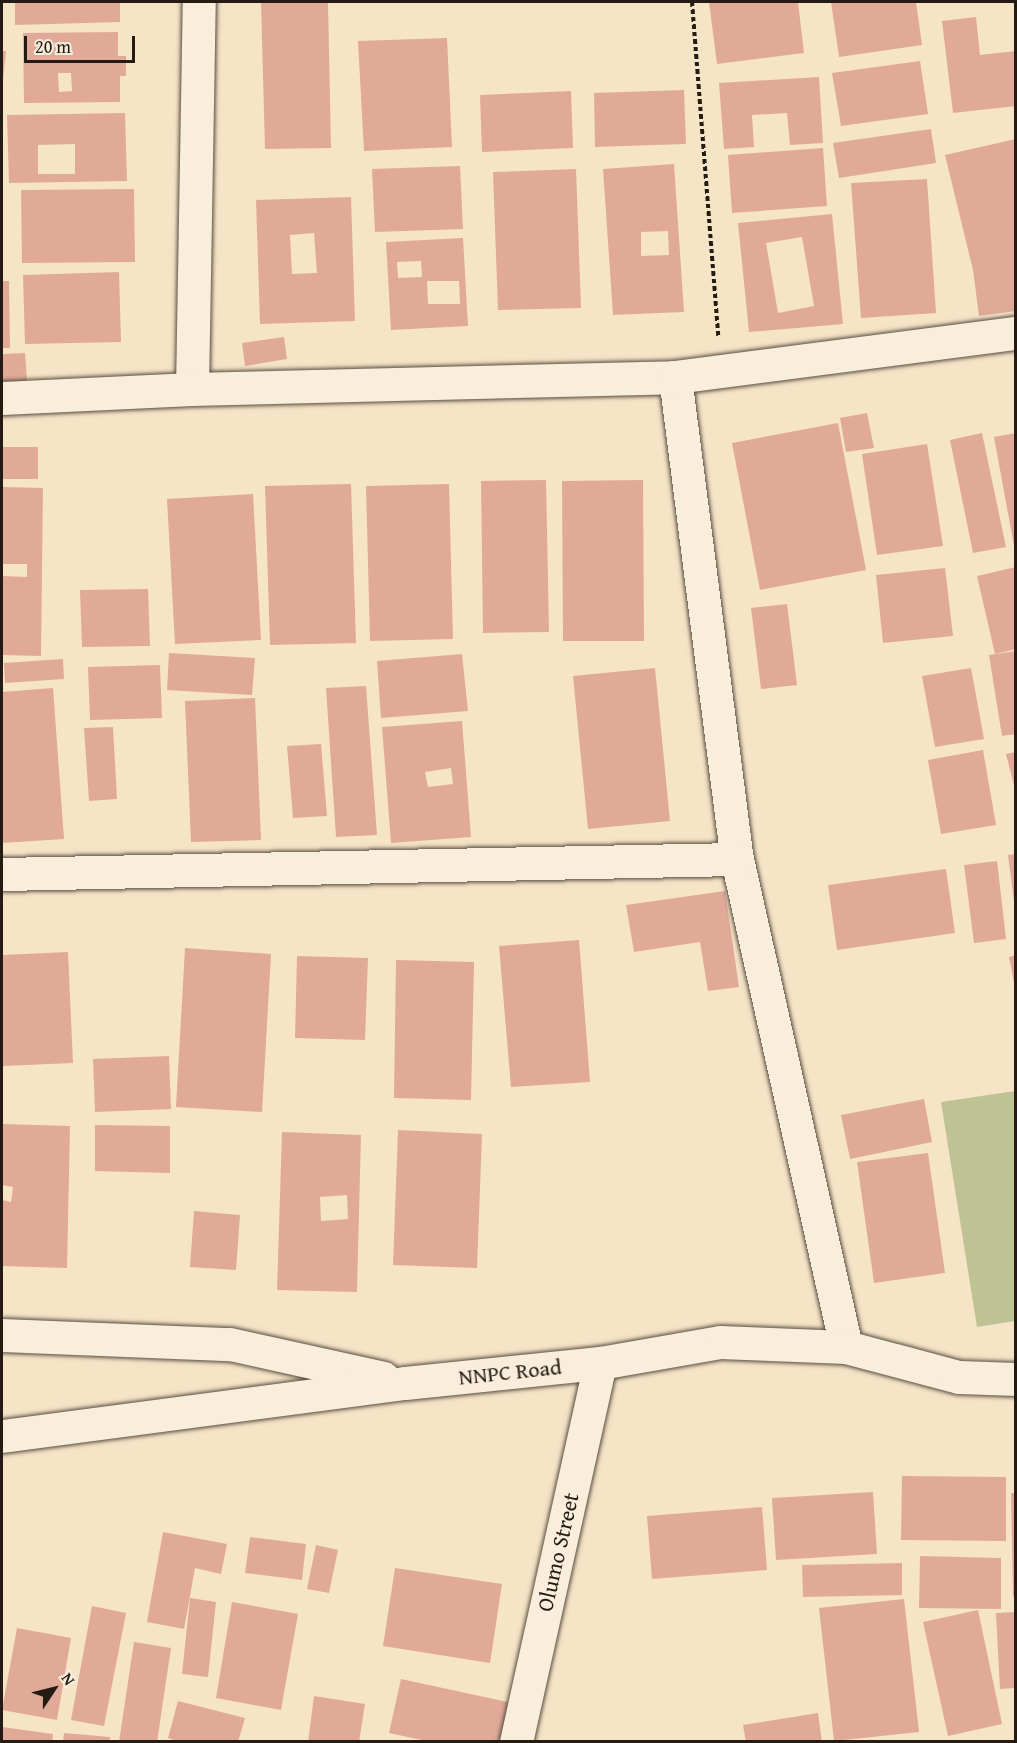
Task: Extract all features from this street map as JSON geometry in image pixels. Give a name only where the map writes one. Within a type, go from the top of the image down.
[{"type":"street","points":[[192,389],[199,2]]},
{"type":"street","points":[[2,398],[192,389],[675,377],[1016,333]]},
{"type":"street","points":[[675,377],[738,859],[846,1347]]},
{"type":"street","points":[[2,874],[738,859]]},
{"type":"street","points":[[2,1335],[230,1344],[405,1383]]},
{"type":"street","name":"NNPC Road","points":[[2,1436],[405,1383],[600,1363],[720,1342],[846,1347],[959,1377],[1016,1379]]},
{"type":"street","name":"Olumo Street","points":[[516,1742],[600,1363]]},
{"type":"path","points":[[692,2],[720,372]]},
{"type":"green space","points":[[1015,1091],[1015,1321],[977,1327],[941,1102]]},
{"type":"building","points":[[15,2],[120,2],[120,22],[15,25]]},
{"type":"building","points":[[328,2],[331,148],[265,149],[261,3]]},
{"type":"building","points":[[709,2],[798,2],[804,53],[717,64]]},
{"type":"building","points":[[831,2],[916,2],[922,45],[839,57]]},
{"type":"building","points":[[976,17],[980,55],[1016,51],[1016,106],[953,113],[942,21]]},
{"type":"building","points":[[118,32],[118,56],[126,56],[126,76],[120,76],[120,102],[24,103],[23,33]],"holes":[[[58,73],[71,73],[72,91],[59,92]]]},
{"type":"building","points":[[447,38],[452,147],[364,151],[358,41]]},
{"type":"building","points":[[2,51],[6,51],[3,81],[2,81]]},
{"type":"building","points":[[920,61],[928,114],[841,126],[832,73]]},
{"type":"building","points":[[819,77],[823,143],[790,145],[787,113],[752,115],[754,147],[724,149],[719,83]]},
{"type":"building","points":[[684,90],[686,144],[595,147],[594,93]]},
{"type":"building","points":[[571,91],[573,148],[482,152],[480,95]]},
{"type":"building","points":[[125,113],[127,181],[9,183],[7,115]],"holes":[[[75,144],[75,174],[38,174],[38,145]]]},
{"type":"building","points":[[931,129],[936,163],[839,178],[833,143]]},
{"type":"building","points":[[1016,139],[1016,311],[979,316],[973,270],[945,155]]},
{"type":"building","points":[[823,148],[827,206],[732,213],[728,155]]},
{"type":"building","points":[[674,164],[684,312],[613,315],[603,169]],"holes":[[[668,231],[669,255],[641,256],[641,232]]]},
{"type":"building","points":[[460,166],[463,229],[375,232],[372,169]]},
{"type":"building","points":[[576,169],[581,308],[498,310],[493,172]]},
{"type":"building","points":[[927,179],[936,313],[861,318],[851,183]]},
{"type":"building","points":[[134,189],[135,262],[22,263],[21,190]]},
{"type":"building","points":[[351,197],[355,321],[260,324],[256,200]],"holes":[[[314,233],[317,273],[292,274],[290,235]]]},
{"type":"building","points":[[832,214],[843,324],[749,332],[738,223]],"holes":[[[802,237],[814,306],[778,313],[766,243]]]},
{"type":"building","points":[[463,238],[468,326],[391,330],[386,242]],"holes":[[[421,261],[422,277],[398,278],[397,262]],[[427,281],[459,281],[460,304],[428,304]]]},
{"type":"building","points":[[119,272],[121,342],[25,344],[23,275]]},
{"type":"building","points":[[2,281],[9,281],[10,348],[2,348]]},
{"type":"building","points":[[284,337],[287,359],[245,366],[242,343]]},
{"type":"building","points":[[25,353],[27,381],[2,383],[2,354]]},
{"type":"building","points":[[867,413],[874,448],[846,452],[840,418]]},
{"type":"building","points":[[838,423],[866,570],[760,590],[732,443]]},
{"type":"building","points":[[982,433],[1006,547],[973,553],[950,440]]},
{"type":"building","points":[[1016,433],[1016,546],[1014,546],[994,437]]},
{"type":"building","points":[[927,444],[943,546],[877,555],[862,454]]},
{"type":"building","points":[[2,447],[38,447],[38,479],[2,479]]},
{"type":"building","points":[[546,480],[549,632],[483,633],[481,481]]},
{"type":"building","points":[[643,480],[644,641],[563,641],[562,481]]},
{"type":"building","points":[[351,484],[356,643],[270,645],[265,486]]},
{"type":"building","points":[[449,484],[453,639],[370,641],[366,486]]},
{"type":"building","points":[[2,487],[43,488],[41,656],[2,655],[2,576],[27,577],[27,564],[2,564]]},
{"type":"building","points":[[253,494],[261,640],[175,644],[167,499]]},
{"type":"building","points":[[1016,567],[1016,649],[995,654],[977,576]]},
{"type":"building","points":[[945,568],[953,636],[883,643],[876,575]]},
{"type":"building","points":[[148,589],[150,646],[82,647],[80,590]]},
{"type":"building","points":[[787,604],[797,685],[761,689],[751,608]]},
{"type":"building","points":[[1016,651],[1016,734],[1002,736],[989,655]]},
{"type":"building","points":[[169,653],[255,658],[252,695],[167,690]]},
{"type":"building","points":[[462,654],[468,711],[381,718],[377,661]]},
{"type":"building","points":[[63,659],[64,679],[5,683],[4,663]]},
{"type":"building","points":[[160,665],[162,718],[90,720],[88,667]]},
{"type":"building","points":[[655,668],[670,821],[588,829],[573,676]]},
{"type":"building","points":[[971,668],[984,739],[935,747],[922,676]]},
{"type":"building","points":[[366,686],[377,835],[336,837],[326,688]]},
{"type":"building","points":[[53,688],[64,839],[2,843],[2,692]]},
{"type":"building","points":[[255,698],[261,840],[191,842],[185,701]]},
{"type":"building","points":[[462,721],[471,837],[391,843],[382,727]],"holes":[[[451,768],[453,784],[428,787],[425,772]]]},
{"type":"building","points":[[113,727],[117,799],[89,801],[84,728]]},
{"type":"building","points":[[321,744],[327,816],[293,818],[287,746]]},
{"type":"building","points":[[983,750],[996,825],[941,834],[928,760]]},
{"type":"building","points":[[1016,752],[1016,789],[1015,789],[1006,754]]},
{"type":"building","points":[[1016,854],[1016,902],[1014,902],[1008,855]]},
{"type":"building","points":[[997,861],[1006,939],[974,943],[964,865]]},
{"type":"building","points":[[946,869],[955,933],[837,950],[828,885]]},
{"type":"building","points":[[725,891],[739,987],[708,991],[700,942],[634,952],[626,905]]},
{"type":"building","points":[[579,940],[590,1082],[511,1087],[499,946]]},
{"type":"building","points":[[185,948],[271,954],[262,1112],[176,1107]]},
{"type":"building","points":[[68,952],[73,1063],[2,1066],[2,955]]},
{"type":"building","points":[[1016,955],[1016,983],[1014,983],[1009,957]]},
{"type":"building","points":[[297,956],[368,958],[365,1040],[295,1038]]},
{"type":"building","points":[[396,960],[474,962],[471,1100],[394,1098]]},
{"type":"building","points":[[169,1056],[171,1109],[95,1112],[93,1059]]},
{"type":"building","points":[[924,1099],[932,1142],[850,1159],[841,1115]]},
{"type":"building","points":[[2,1124],[70,1126],[67,1268],[2,1266],[2,1200],[11,1202],[13,1187],[2,1185]]},
{"type":"building","points":[[95,1125],[170,1126],[170,1173],[95,1171]]},
{"type":"building","points":[[398,1130],[482,1134],[477,1268],[393,1265]]},
{"type":"building","points":[[282,1132],[361,1135],[357,1292],[277,1290]],"holes":[[[347,1195],[348,1219],[321,1221],[320,1197]]]},
{"type":"building","points":[[928,1153],[945,1273],[874,1283],[857,1162]]},
{"type":"building","points":[[194,1211],[240,1215],[236,1270],[190,1267]]},
{"type":"building","points":[[902,1476],[1006,1477],[1006,1541],[901,1540]]},
{"type":"building","points":[[873,1492],[877,1554],[776,1560],[772,1498]]},
{"type":"building","points":[[1011,1493],[1016,1493],[1016,1596],[1013,1597]]},
{"type":"building","points":[[762,1507],[767,1570],[652,1579],[647,1516]]},
{"type":"building","points":[[163,1532],[227,1544],[221,1574],[195,1568],[184,1629],[147,1622]]},
{"type":"building","points":[[250,1537],[306,1544],[302,1580],[245,1573]]},
{"type":"building","points":[[316,1545],[338,1550],[329,1593],[307,1589]]},
{"type":"building","points":[[920,1556],[1001,1558],[1001,1609],[919,1608]]},
{"type":"building","points":[[902,1563],[902,1595],[803,1597],[802,1565]]},
{"type":"building","points":[[395,1568],[502,1584],[490,1663],[383,1646]]},
{"type":"building","points":[[190,1598],[216,1602],[208,1677],[182,1674]]},
{"type":"building","points":[[904,1599],[919,1732],[834,1741],[819,1608]]},
{"type":"building","points":[[232,1602],[298,1614],[281,1710],[216,1698]]},
{"type":"building","points":[[92,1606],[126,1613],[104,1726],[71,1720]]},
{"type":"building","points":[[978,1610],[1002,1724],[948,1736],[923,1622]]},
{"type":"building","points":[[1016,1612],[1016,1688],[1000,1689],[996,1613]]},
{"type":"building","points":[[17,1628],[71,1638],[57,1720],[2,1710]]},
{"type":"building","points":[[134,1642],[171,1648],[157,1742],[119,1742]]},
{"type":"building","points":[[401,1679],[512,1703],[504,1742],[431,1742],[389,1733]]},
{"type":"building","points":[[314,1696],[365,1704],[359,1742],[308,1742]]},
{"type":"building","points":[[178,1701],[245,1718],[238,1742],[180,1742],[168,1738]]},
{"type":"building","points":[[818,1713],[822,1742],[746,1742],[743,1725]]},
{"type":"building","points":[[2,1727],[53,1734],[52,1742],[2,1742]]},
{"type":"building","points":[[64,1733],[110,1737],[110,1742],[63,1742]]}]
